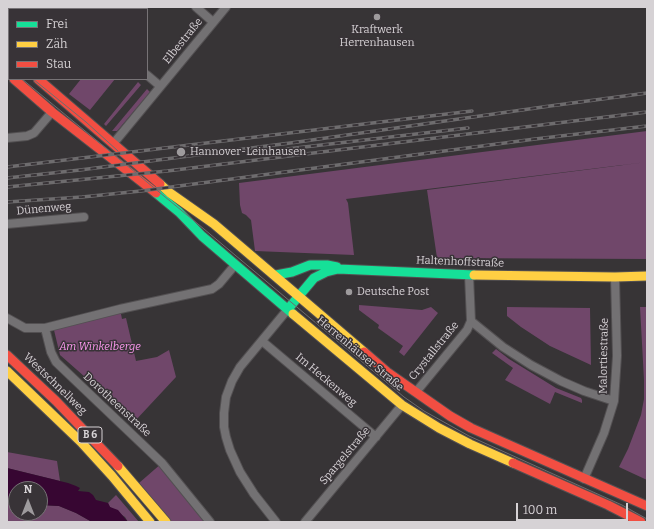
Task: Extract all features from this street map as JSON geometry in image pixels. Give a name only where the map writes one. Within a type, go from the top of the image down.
[{"type":"main road","name":"Herrenhäuser Straße","points":[[15,80],[52,112],[179,212],[202,236],[235,265],[402,405],[451,435],[608,505],[641,522]]},
{"type":"main road","name":"Herrenhäuser Straße","points":[[39,80],[170,193],[214,224],[276,275],[388,372],[450,416],[471,428],[647,506]]},
{"type":"main road","points":[[276,275],[292,272],[302,267],[317,264],[345,269]]},
{"type":"main road","name":"Haltenhoffstraße","points":[[288,308],[318,275],[345,269],[470,275],[647,276]]},
{"type":"main road","name":"Westschnellweg","points":[[7,355],[88,433],[166,522]]},
{"type":"main road","name":"B 6","points":[[7,371],[80,442],[112,476],[150,522]]},
{"type":"street","points":[[196,7],[213,22]]},
{"type":"street","name":"Elbestraße","points":[[113,144],[226,7]]},
{"type":"street","points":[[148,76],[160,86]]},
{"type":"street","points":[[7,138],[27,136],[34,133],[52,112]]},
{"type":"street","name":"Dünenweg","points":[[7,224],[84,217]]},
{"type":"street","points":[[7,318],[25,328],[45,328],[127,307],[212,289],[219,284],[235,265]]},
{"type":"street","name":"Crystallstraße","points":[[416,392],[467,330],[471,321],[470,275]]},
{"type":"street","name":"Malortiestraße","points":[[584,478],[604,432],[614,402],[616,356],[615,277]]},
{"type":"street","points":[[276,522],[254,494],[240,472],[230,450],[224,427],[224,413],[225,402],[232,381],[240,367],[288,308]]},
{"type":"street","points":[[471,321],[503,347],[531,365],[561,381],[614,402]]},
{"type":"street","name":"Dorotheenstraße","points":[[45,328],[51,352],[56,362],[162,463],[210,522]]},
{"type":"street","name":"Im Heckenweg","points":[[262,341],[376,437]]},
{"type":"street","name":"Spargelstraße","points":[[305,522],[402,405]]},
{"type":"green space","points":[[80,80],[114,80],[90,110],[69,94]]},
{"type":"green space","points":[[138,82],[141,85],[106,126],[104,124]]},
{"type":"green space","points":[[147,89],[150,92],[117,131],[112,131]]},
{"type":"green space","points":[[647,131],[647,162],[346,199],[348,203],[354,255],[255,251],[251,220],[242,213],[240,205],[239,183]]},
{"type":"green space","points":[[647,162],[647,259],[437,258],[427,190]]},
{"type":"green space","points":[[359,305],[422,310],[431,307],[438,313],[404,356],[399,352],[403,346],[378,328],[379,325],[359,310]]},
{"type":"green space","points":[[507,307],[590,308],[591,365],[550,346],[521,327],[507,316]]},
{"type":"green space","points":[[640,307],[647,307],[647,480],[619,467],[628,449],[641,415],[644,399]]},
{"type":"green space","name":"Am Winkelberge","points":[[120,309],[122,319],[126,318],[136,361],[157,357],[169,350],[176,377],[135,421],[60,355],[53,326]]},
{"type":"green space","points":[[496,349],[509,359],[556,388],[581,398],[582,403],[555,392],[550,404],[505,380],[513,368],[492,353]]},
{"type":"green space","points":[[429,352],[431,353],[416,371],[413,371]]},
{"type":"green space","points":[[7,452],[57,461],[60,481],[7,468]]},
{"type":"green space","points":[[162,463],[210,522],[171,522],[139,483]]},
{"type":"green space","points":[[116,495],[139,522],[128,522],[125,517],[110,507],[108,503]]},
{"type":"green space","points":[[7,500],[8,521],[48,521],[48,505],[59,506],[92,522],[7,522]]},
{"type":"shaded area","points":[[7,468],[76,486],[80,488],[78,491],[89,492],[96,500],[108,503],[110,507],[118,510],[128,522],[92,522],[59,506],[48,505],[48,481],[8,481],[7,500]]},
{"type":"tram line","points":[[23,80],[404,397],[424,411],[469,436],[622,505],[647,519]]},
{"type":"tram line","points":[[34,80],[86,122],[118,151]]},
{"type":"railway","points":[[7,178],[298,142],[647,93]]},
{"type":"railway","points":[[7,167],[472,111]]},
{"type":"railway","points":[[7,187],[167,171],[647,112]]},
{"type":"railway","points":[[7,202],[141,191],[535,139],[647,126]]},
{"type":"railway","points":[[287,149],[468,128]]},
{"type":"traffic: fast","points":[[156,193],[179,212],[202,236],[293,314]]},
{"type":"traffic: fast","points":[[276,275],[292,272],[310,265],[327,265],[337,267]]},
{"type":"traffic: fast","points":[[288,309],[314,278],[326,272],[338,269],[474,275]]},
{"type":"traffic: slow","points":[[160,184],[170,193],[214,224],[364,352]]},
{"type":"traffic: slow","points":[[474,275],[647,276]]},
{"type":"traffic: slow","points":[[293,314],[402,405],[439,428],[470,444],[513,463]]},
{"type":"traffic: slow","points":[[7,371],[81,442],[112,476],[150,522]]},
{"type":"traffic: slow","points":[[118,466],[166,522]]},
{"type":"traffic: jam","points":[[15,80],[52,112],[156,193]]},
{"type":"traffic: jam","points":[[39,80],[160,184]]},
{"type":"traffic: jam","points":[[364,352],[387,372],[450,416],[471,428],[647,506]]},
{"type":"traffic: jam","points":[[7,355],[56,401],[118,466]]},
{"type":"traffic: jam","points":[[513,463],[608,505],[641,522]]},
{"type":"place","name":"Kraftwerk Herrenhausen","points":[[377,17]]},
{"type":"place","name":"Hannover-Leinhausen","points":[[181,152]]},
{"type":"place","name":"Deutsche Post","points":[[349,292]]}]
